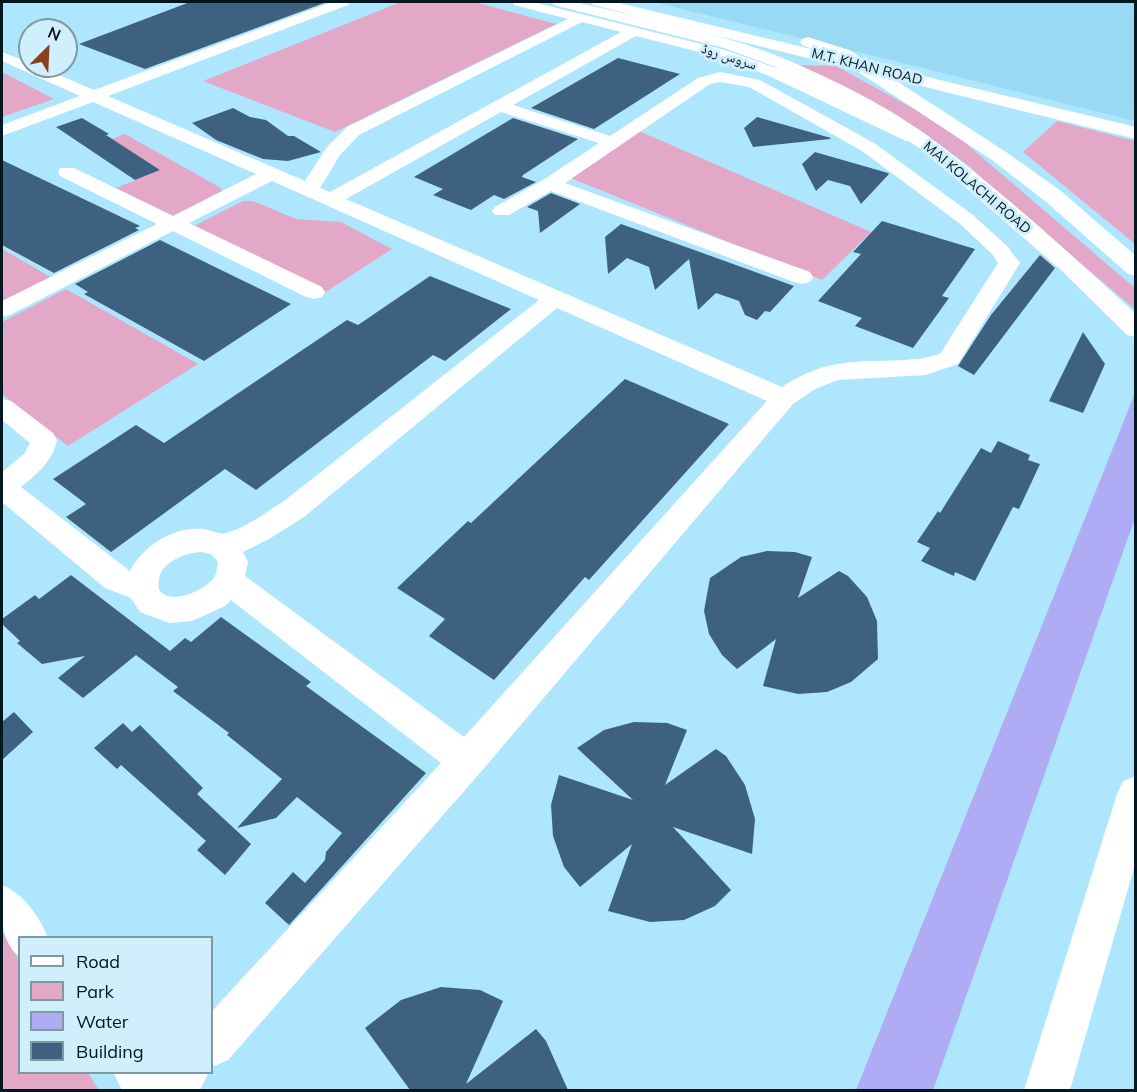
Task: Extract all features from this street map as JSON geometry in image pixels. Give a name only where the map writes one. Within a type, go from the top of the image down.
[{"type":"main road","name":"MAI KOLACHI ROAD","points":[[559,2],[730,45],[779,62],[865,105],[928,145],[1070,266],[1136,329]]},
{"type":"main road","name":"M.T. KHAN ROAD","points":[[598,2],[1136,133]]},
{"type":"main road","name":"M.T. KHAN ROAD","points":[[637,2],[1136,124]]},
{"type":"main road","name":"MAI KOLACHI ROAD","points":[[808,42],[843,54],[999,156],[1053,196],[1136,269]]},
{"type":"street","points":[[2,131],[343,2]]},
{"type":"street","name":"سروس روڈ","points":[[519,2],[541,4],[720,53],[773,72],[928,145]]},
{"type":"street","points":[[309,190],[331,153],[341,140],[353,132],[582,17]]},
{"type":"street","points":[[330,200],[634,31]]},
{"type":"street","points":[[2,56],[784,398]]},
{"type":"street","points":[[213,1043],[466,761],[784,398],[806,383],[835,372],[926,367],[949,359],[1009,263],[1000,250],[966,219],[868,147],[754,83],[720,77],[704,81],[550,184],[502,211]]},
{"type":"street","points":[[499,106],[612,142]]},
{"type":"street","points":[[67,171],[314,292]]},
{"type":"street","points":[[2,310],[271,174]]},
{"type":"street","points":[[550,184],[802,278]]},
{"type":"street","points":[[224,547],[259,531],[294,509],[555,298]]},
{"type":"street","points":[[2,407],[44,440],[43,449],[35,459],[2,486],[116,579],[142,589],[151,603],[169,610],[192,608],[214,597],[229,581],[233,562],[224,547],[209,541],[191,541],[172,547],[155,559],[145,574],[142,589]]},
{"type":"street","points":[[229,581],[466,761]]},
{"type":"street","points":[[1047,1090],[1136,794]]},
{"type":"street","points":[[2,905],[25,936]]},
{"type":"street","points":[[138,1074],[151,1090]]},
{"type":"street","points":[[170,1090],[184,1074]]},
{"type":"shaded area","points":[[653,2],[1135,2],[1135,121],[903,63]]},
{"type":"green space","points":[[401,2],[474,2],[556,24],[335,132],[203,81]]},
{"type":"green space","points":[[798,65],[836,66],[916,110],[963,141],[1135,288],[1135,309],[1006,201],[969,166],[921,131]]},
{"type":"green space","points":[[2,72],[54,99],[2,117]]},
{"type":"green space","points":[[1057,121],[1135,141],[1135,244],[1023,152]]},
{"type":"green space","points":[[639,131],[871,232],[822,280],[568,177]]},
{"type":"green space","points":[[125,134],[221,188],[222,191],[173,216],[116,188],[160,170],[112,139]]},
{"type":"green space","points":[[243,201],[253,201],[296,219],[341,222],[392,249],[321,295],[194,226]]},
{"type":"green space","points":[[2,249],[56,280],[2,308]]},
{"type":"green space","points":[[66,289],[198,364],[68,446],[2,394],[2,322]]},
{"type":"green space","points":[[2,931],[18,958],[18,1074],[89,1074],[99,1090],[2,1090]]},
{"type":"water","points":[[1135,393],[1135,518],[933,1090],[856,1090]]},
{"type":"building","points":[[190,2],[327,2],[145,69],[79,44]]},
{"type":"building","points":[[618,58],[680,74],[594,129],[531,108]]},
{"type":"building","points":[[233,108],[250,117],[266,120],[288,136],[294,136],[321,152],[288,161],[263,159],[216,140],[192,123]]},
{"type":"building","points":[[757,117],[831,138],[753,147],[744,128]]},
{"type":"building","points":[[82,118],[160,170],[135,180],[56,127]]},
{"type":"building","points":[[513,118],[578,139],[522,177],[536,182],[504,199],[494,195],[471,210],[433,195],[443,189],[414,177]]},
{"type":"building","points":[[815,152],[889,174],[861,204],[850,186],[828,180],[816,191],[802,164]]},
{"type":"building","points":[[2,160],[140,226],[135,228],[139,230],[54,273],[2,245]]},
{"type":"building","points":[[551,193],[580,204],[540,233],[538,211],[527,207]]},
{"type":"building","points":[[882,221],[975,249],[942,296],[949,298],[913,348],[855,326],[862,318],[818,301],[861,254],[853,252]]},
{"type":"building","points":[[621,224],[794,286],[770,312],[765,311],[757,320],[745,315],[739,301],[716,293],[698,310],[689,259],[655,290],[649,267],[627,258],[608,274],[605,237]]},
{"type":"building","points":[[160,240],[291,304],[204,361],[84,294],[88,292],[75,284]]},
{"type":"building","points":[[1040,255],[1055,268],[974,375],[958,366],[991,315]]},
{"type":"building","points":[[430,276],[511,309],[445,361],[433,355],[256,490],[225,469],[111,552],[66,517],[86,504],[53,479],[136,425],[164,443],[347,320],[358,325]]},
{"type":"building","points":[[1083,332],[1105,364],[1083,413],[1049,401]]},
{"type":"building","points":[[625,379],[729,424],[589,580],[585,577],[494,680],[429,636],[445,619],[397,588],[468,521],[471,523]]},
{"type":"building","points":[[998,441],[1030,455],[1028,460],[1040,464],[1019,509],[1013,507],[975,581],[955,572],[954,576],[921,561],[930,548],[917,542],[938,511],[940,513],[981,448],[991,453]]},
{"type":"building","points":[[767,551],[795,552],[812,557],[798,598],[839,571],[848,576],[867,597],[877,621],[878,659],[851,682],[827,692],[798,694],[763,686],[776,639],[737,669],[722,655],[709,634],[704,611],[710,578],[741,557]]},
{"type":"building","points":[[71,575],[170,651],[185,638],[191,642],[221,617],[311,682],[306,686],[426,773],[289,925],[265,903],[293,872],[305,883],[325,860],[326,852],[342,833],[297,797],[276,818],[237,828],[282,779],[227,735],[229,733],[173,691],[178,687],[136,655],[83,698],[58,678],[85,656],[42,664],[17,643],[20,641],[2,624],[2,619],[35,595],[39,599]]},
{"type":"building","points":[[14,712],[33,732],[2,760],[2,722]]},
{"type":"building","points":[[634,722],[667,723],[687,730],[665,785],[716,749],[726,756],[745,785],[755,819],[752,854],[673,827],[731,890],[715,906],[684,920],[650,922],[608,911],[632,844],[580,887],[564,867],[553,836],[551,805],[559,775],[633,800],[577,748],[604,730]]},
{"type":"building","points":[[123,723],[132,732],[140,725],[203,788],[197,794],[251,844],[225,875],[197,850],[206,841],[121,765],[117,769],[94,748]]},
{"type":"building","points":[[441,987],[480,990],[503,1001],[466,1084],[536,1029],[546,1041],[568,1090],[410,1090],[365,1028],[401,1000]]}]
